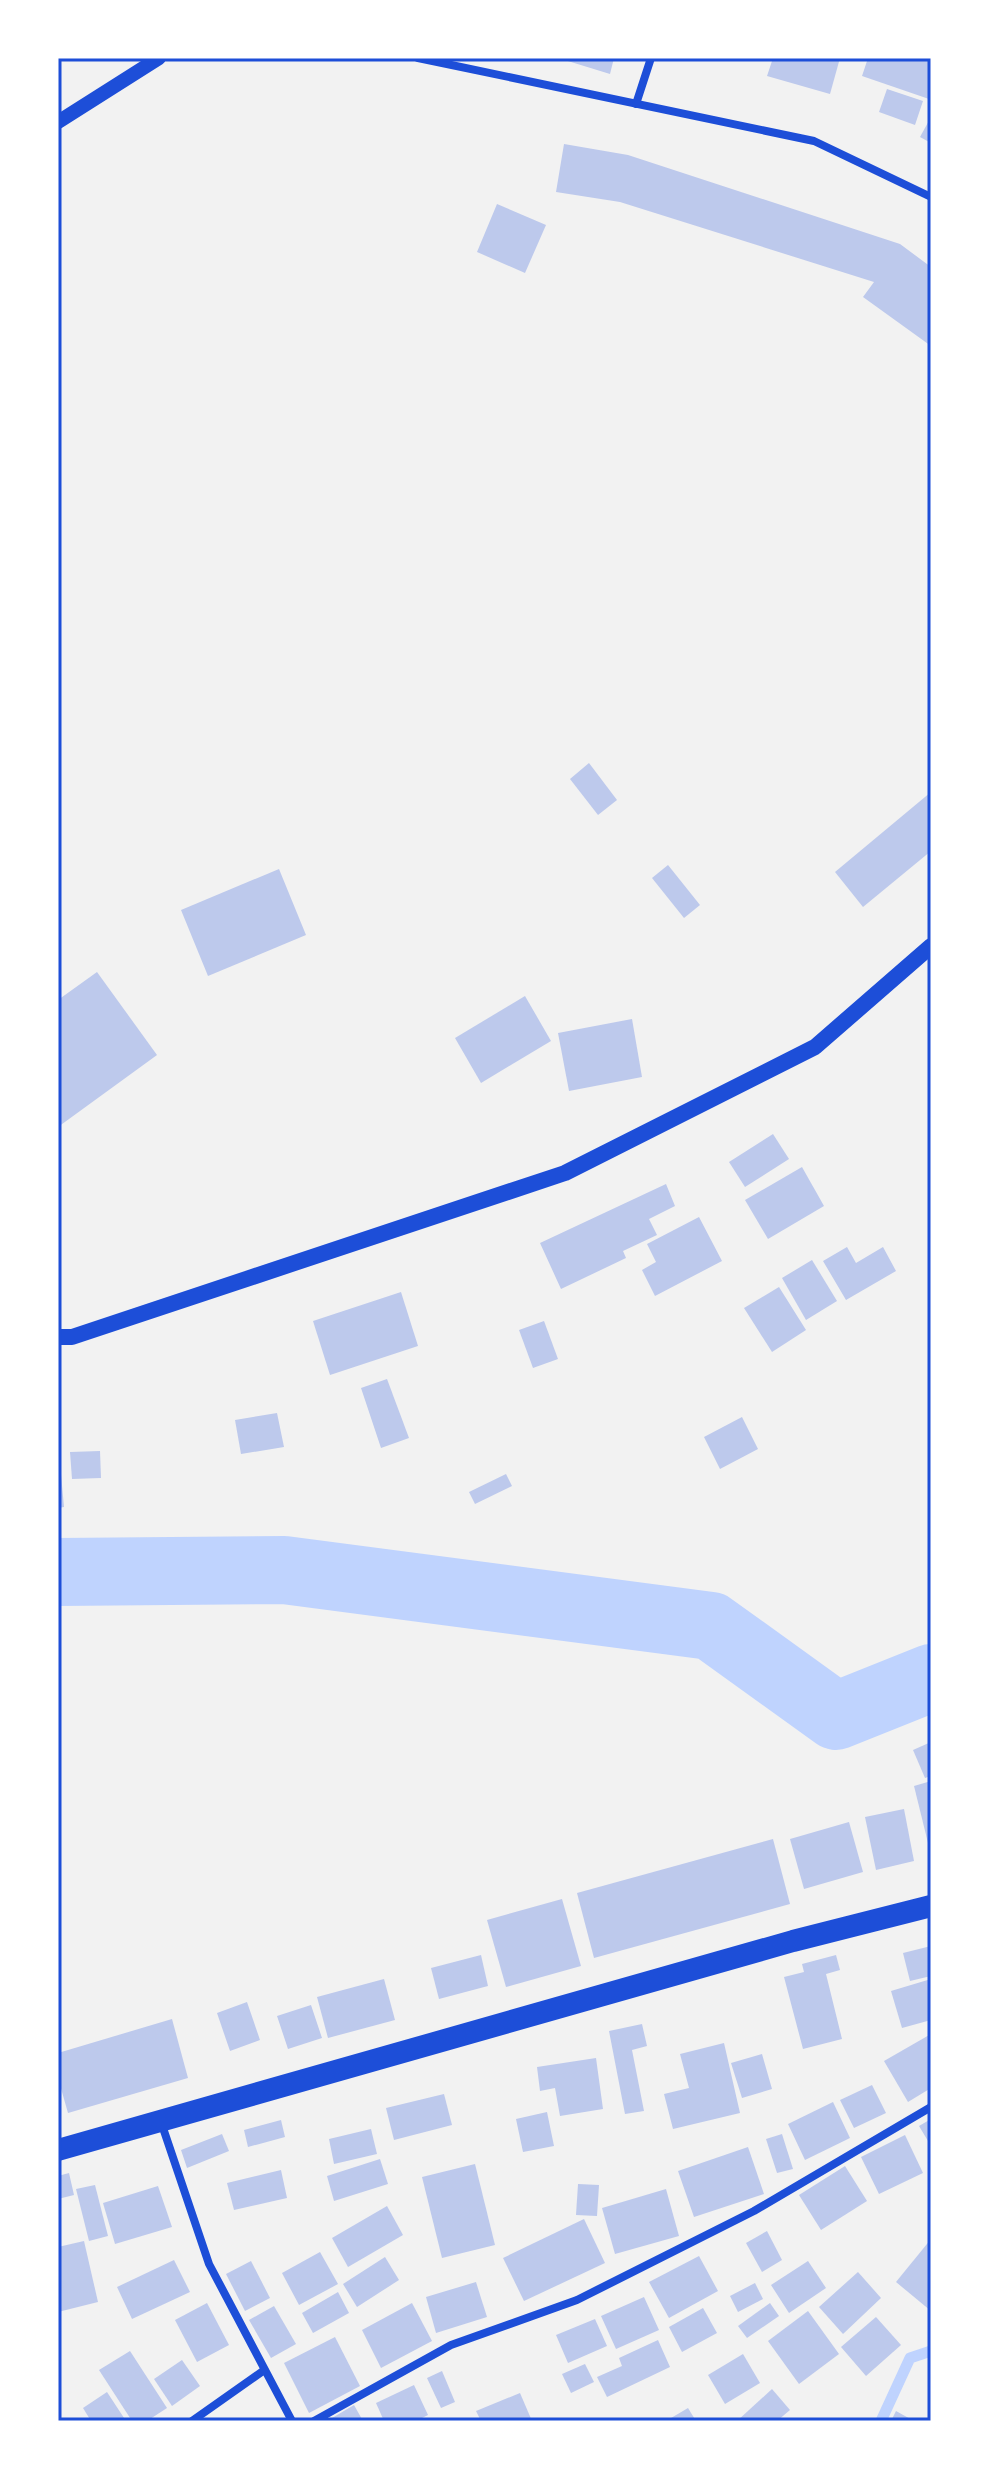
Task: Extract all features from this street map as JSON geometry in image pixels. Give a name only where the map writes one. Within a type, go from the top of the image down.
[{"type":"highway","points":[[58,2150],[793,1941],[931,1906]]},
{"type":"main road","points":[[58,1337],[72,1337],[565,1173],[815,1047],[931,946]]},
{"type":"street","points":[[58,122],[159,58]]},
{"type":"street","points":[[418,58],[814,141],[931,197]]},
{"type":"street","points":[[636,104],[651,58]]},
{"type":"street","points":[[314,2421],[451,2345],[577,2300],[754,2211],[931,2107]]},
{"type":"street","points":[[161,2121],[209,2264],[292,2421]]},
{"type":"street","points":[[192,2421],[263,2371]]},
{"type":"building","points":[[558,58],[614,58],[610,74]]},
{"type":"building","points":[[773,58],[840,58],[830,94],[767,76]]},
{"type":"building","points":[[868,58],[931,58],[929,99],[862,76]]},
{"type":"building","points":[[887,89],[923,101],[915,125],[879,112]]},
{"type":"building","points":[[931,117],[931,143],[920,137]]},
{"type":"building","points":[[564,144],[628,155],[900,244],[931,267],[931,346],[863,297],[874,282],[620,202],[556,192]]},
{"type":"building","points":[[497,204],[546,225],[525,273],[477,252]]},
{"type":"building","points":[[589,763],[617,800],[598,815],[570,779]]},
{"type":"building","points":[[931,792],[931,851],[863,907],[835,872]]},
{"type":"building","points":[[668,865],[700,905],[684,918],[652,878]]},
{"type":"building","points":[[279,869],[306,935],[208,976],[181,910]]},
{"type":"building","points":[[97,972],[157,1055],[58,1127],[58,1000]]},
{"type":"building","points":[[525,996],[551,1041],[481,1083],[455,1038]]},
{"type":"building","points":[[632,1019],[642,1077],[569,1091],[558,1033]]},
{"type":"building","points":[[773,1134],[789,1159],[745,1187],[729,1162]]},
{"type":"building","points":[[802,1167],[824,1206],[768,1239],[745,1200]]},
{"type":"building","points":[[666,1184],[675,1206],[649,1219],[657,1235],[623,1251],[626,1258],[561,1289],[540,1243]]},
{"type":"building","points":[[699,1217],[722,1261],[655,1296],[642,1270],[656,1262],[647,1244]]},
{"type":"building","points":[[847,1247],[856,1263],[883,1247],[896,1271],[846,1300],[823,1261]]},
{"type":"building","points":[[812,1260],[837,1301],[806,1320],[782,1278]]},
{"type":"building","points":[[779,1287],[806,1330],[772,1352],[744,1308]]},
{"type":"building","points":[[401,1292],[418,1346],[330,1375],[313,1321]]},
{"type":"building","points":[[544,1321],[558,1359],[533,1368],[519,1330]]},
{"type":"building","points":[[387,1379],[409,1438],[381,1448],[361,1388]]},
{"type":"building","points":[[277,1413],[284,1447],[241,1454],[235,1420]]},
{"type":"building","points":[[742,1417],[758,1449],[720,1469],[704,1437]]},
{"type":"building","points":[[58,1442],[64,1507],[58,1508]]},
{"type":"building","points":[[100,1451],[101,1478],[72,1479],[70,1452]]},
{"type":"building","points":[[506,1474],[512,1486],[475,1504],[469,1492]]},
{"type":"building","points":[[931,1742],[931,1776],[925,1778],[913,1750]]},
{"type":"building","points":[[931,1781],[931,1842],[928,1843],[914,1786]]},
{"type":"building","points":[[904,1809],[914,1861],[876,1870],[865,1817]]},
{"type":"building","points":[[849,1822],[863,1872],[804,1889],[790,1839]]},
{"type":"building","points":[[773,1839],[790,1904],[594,1958],[577,1893]]},
{"type":"building","points":[[562,1899],[581,1966],[506,1987],[487,1920]]},
{"type":"building","points":[[931,1946],[931,1976],[910,1981],[903,1953]]},
{"type":"building","points":[[481,1955],[488,1986],[439,1999],[431,1968]]},
{"type":"building","points":[[836,1955],[840,1970],[826,1974],[842,2039],[803,2049],[784,1977],[804,1972],[802,1964]]},
{"type":"building","points":[[384,1979],[395,2020],[328,2038],[317,1997]]},
{"type":"building","points":[[931,1979],[931,2020],[902,2028],[891,1991]]},
{"type":"building","points":[[247,2002],[260,2040],[230,2051],[217,2013]]},
{"type":"building","points":[[311,2005],[322,2038],[288,2049],[277,2016]]},
{"type":"building","points":[[172,2019],[188,2078],[68,2113],[58,2078],[58,2053]]},
{"type":"building","points":[[642,2024],[647,2046],[632,2050],[644,2111],[625,2114],[609,2031]]},
{"type":"building","points":[[931,2034],[931,2088],[908,2102],[884,2061]]},
{"type":"building","points":[[724,2043],[740,2113],[673,2129],[664,2094],[689,2088],[680,2054]]},
{"type":"building","points":[[762,2054],[772,2089],[742,2098],[731,2063]]},
{"type":"building","points":[[596,2058],[603,2109],[560,2116],[555,2088],[540,2091],[537,2067]]},
{"type":"building","points":[[872,2085],[886,2113],[854,2128],[840,2100]]},
{"type":"building","points":[[444,2094],[452,2125],[394,2140],[386,2108]]},
{"type":"building","points":[[833,2102],[850,2138],[805,2160],[788,2124]]},
{"type":"building","points":[[547,2112],[554,2146],[523,2152],[516,2119]]},
{"type":"building","points":[[931,2119],[931,2146],[919,2126]]},
{"type":"building","points":[[281,2120],[285,2137],[248,2147],[244,2130]]},
{"type":"building","points":[[371,2129],[377,2154],[334,2164],[329,2139]]},
{"type":"building","points":[[222,2134],[229,2151],[187,2168],[181,2150]]},
{"type":"building","points":[[782,2134],[793,2169],[777,2173],[766,2139]]},
{"type":"building","points":[[905,2135],[923,2173],[879,2194],[861,2157]]},
{"type":"building","points":[[748,2147],[764,2194],[694,2217],[678,2171]]},
{"type":"building","points":[[380,2159],[388,2184],[334,2201],[327,2176]]},
{"type":"building","points":[[475,2164],[495,2245],[442,2258],[422,2177]]},
{"type":"building","points":[[845,2166],[867,2201],[821,2230],[799,2195]]},
{"type":"building","points":[[281,2170],[287,2198],[234,2210],[227,2183]]},
{"type":"building","points":[[69,2173],[74,2195],[58,2199],[58,2176]]},
{"type":"building","points":[[578,2184],[599,2185],[597,2216],[576,2215]]},
{"type":"building","points":[[95,2185],[108,2236],[89,2241],[76,2189]]},
{"type":"building","points":[[158,2186],[172,2227],[115,2244],[103,2203]]},
{"type":"building","points":[[666,2189],[679,2236],[615,2254],[602,2208]]},
{"type":"building","points":[[387,2206],[403,2235],[348,2267],[332,2238]]},
{"type":"building","points":[[584,2219],[605,2263],[524,2301],[503,2258]]},
{"type":"building","points":[[767,2231],[782,2260],[762,2272],[746,2243]]},
{"type":"building","points":[[931,2239],[931,2311],[896,2282]]},
{"type":"building","points":[[84,2241],[98,2302],[58,2312],[58,2247]]},
{"type":"building","points":[[320,2252],[338,2284],[299,2305],[282,2273]]},
{"type":"building","points":[[699,2256],[718,2291],[669,2318],[649,2282]]},
{"type":"building","points":[[385,2257],[399,2280],[357,2307],[343,2284]]},
{"type":"building","points":[[174,2260],[190,2292],[132,2319],[117,2287]]},
{"type":"building","points":[[251,2261],[270,2298],[245,2311],[226,2274]]},
{"type":"building","points":[[808,2261],[826,2288],[789,2313],[771,2285]]},
{"type":"building","points":[[858,2272],[881,2298],[843,2334],[819,2307]]},
{"type":"building","points":[[476,2282],[487,2317],[436,2333],[426,2297]]},
{"type":"building","points":[[755,2283],[763,2299],[738,2312],[730,2296]]},
{"type":"building","points":[[338,2292],[349,2313],[313,2333],[302,2313]]},
{"type":"building","points":[[644,2297],[659,2330],[616,2349],[601,2316]]},
{"type":"building","points":[[207,2303],[229,2345],[197,2362],[175,2320]]},
{"type":"building","points":[[412,2303],[432,2341],[381,2368],[362,2330]]},
{"type":"building","points":[[770,2303],[779,2316],[747,2338],[738,2326]]},
{"type":"building","points":[[274,2306],[296,2344],[271,2358],[249,2320]]},
{"type":"building","points":[[703,2308],[717,2333],[682,2352],[669,2327]]},
{"type":"building","points":[[808,2311],[839,2354],[799,2384],[768,2341]]},
{"type":"building","points":[[876,2317],[901,2345],[866,2376],[841,2347]]},
{"type":"building","points":[[595,2319],[607,2346],[568,2363],[556,2335]]},
{"type":"building","points":[[335,2337],[360,2386],[309,2413],[284,2363]]},
{"type":"building","points":[[658,2340],[670,2367],[607,2397],[597,2377],[622,2366],[619,2358]]},
{"type":"building","points":[[130,2351],[167,2408],[147,2421],[132,2421],[99,2370]]},
{"type":"building","points":[[743,2354],[760,2383],[725,2404],[708,2375]]},
{"type":"building","points":[[182,2360],[200,2386],[172,2406],[154,2379]]},
{"type":"building","points":[[585,2364],[594,2382],[571,2393],[562,2374]]},
{"type":"building","points":[[442,2371],[455,2402],[441,2408],[427,2378]]},
{"type":"building","points":[[414,2385],[428,2415],[416,2421],[384,2421],[376,2403]]},
{"type":"building","points":[[772,2389],[790,2410],[777,2421],[737,2421]]},
{"type":"building","points":[[107,2392],[126,2421],[91,2421],[83,2408]]},
{"type":"building","points":[[520,2393],[532,2421],[481,2421],[476,2411]]},
{"type":"building","points":[[354,2405],[363,2421],[327,2421]]},
{"type":"building","points":[[688,2408],[696,2421],[666,2421]]},
{"type":"building","points":[[896,2411],[914,2421],[891,2421]]},
{"type":"waterway","points":[[58,1572],[284,1570],[711,1626],[836,1716],[931,1678]]},
{"type":"waterway","points":[[881,2421],[910,2358],[931,2351]]}]
